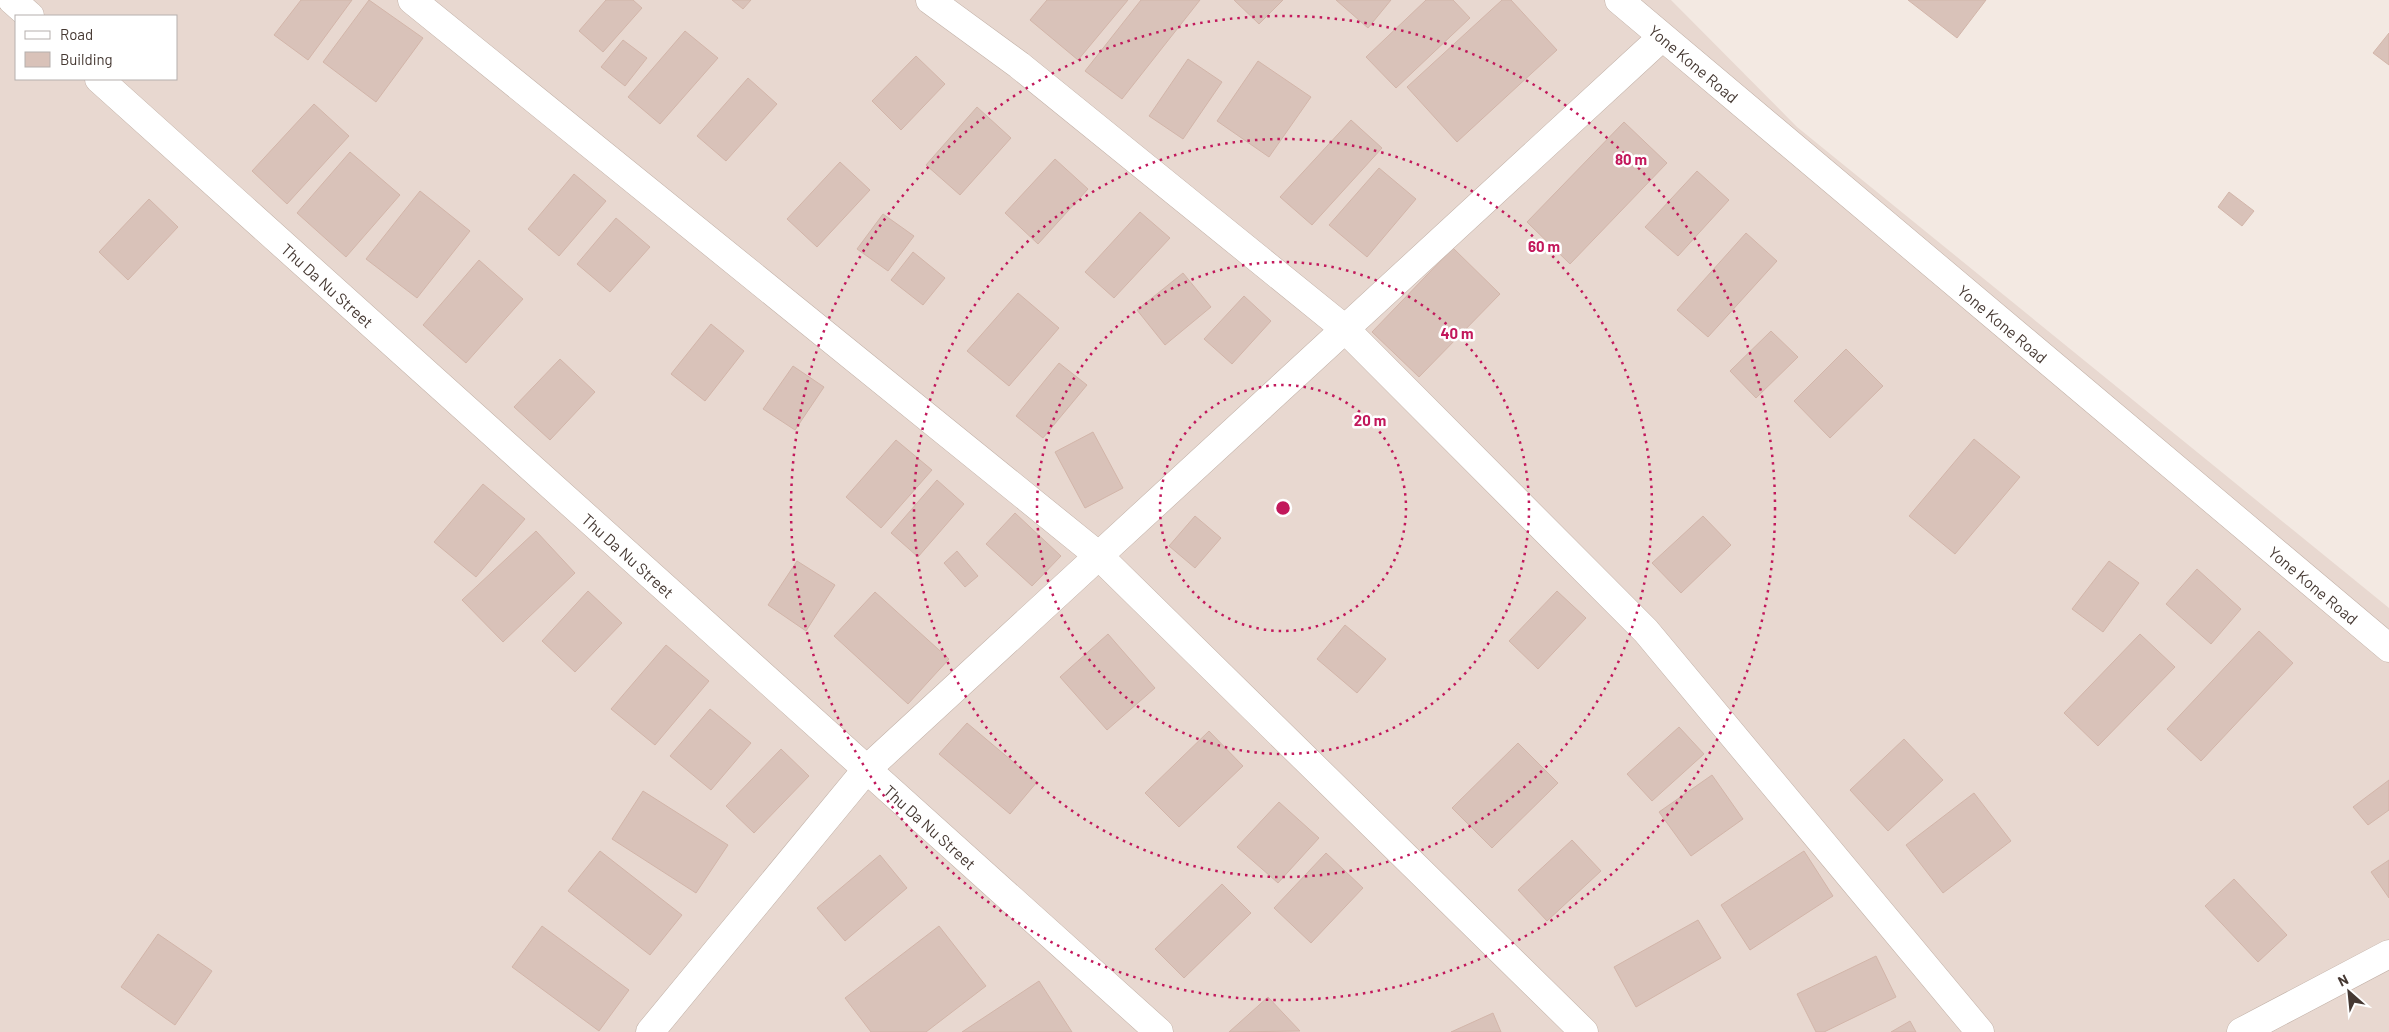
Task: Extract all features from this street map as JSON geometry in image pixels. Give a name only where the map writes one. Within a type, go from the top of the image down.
[{"type":"street","points":[[12,0],[29,15]]},
{"type":"street","points":[[412,0],[1099,556],[1584,1032]]},
{"type":"street","points":[[930,0],[1019,65],[1345,329],[1646,631],[1980,1032]]},
{"type":"street","name":"Yone Kone Road","points":[[1619,0],[2389,648]]},
{"type":"street","points":[[650,1032],[866,770],[1662,38]]},
{"type":"street","name":"Thu Da Nu Street","points":[[100,80],[1158,1032]]},
{"type":"street","points":[[2241,1032],[2389,954]]},
{"type":"shaded area","points":[[0,0],[1671,0],[1797,127],[2389,608],[2389,1032],[0,1032]]},
{"type":"building","points":[[301,0],[352,0],[308,60],[274,35]]},
{"type":"building","points":[[369,0],[423,38],[376,102],[323,62]]},
{"type":"building","points":[[606,0],[633,0],[642,8],[603,52],[579,31]]},
{"type":"building","points":[[732,0],[751,0],[743,9]]},
{"type":"building","points":[[1047,0],[1128,0],[1078,60],[1030,20]]},
{"type":"building","points":[[1141,0],[1200,0],[1122,99],[1085,71]]},
{"type":"building","points":[[1234,0],[1283,0],[1259,24]]},
{"type":"building","points":[[1336,0],[1391,0],[1368,28]]},
{"type":"building","points":[[1426,0],[1453,0],[1470,18],[1396,88],[1366,57]]},
{"type":"building","points":[[1502,0],[1511,0],[1557,50],[1457,142],[1407,87]]},
{"type":"building","points":[[1908,0],[1986,0],[1957,38]]},
{"type":"building","points":[[685,31],[718,58],[660,124],[628,97]]},
{"type":"building","points":[[2389,33],[2389,65],[2373,53]]},
{"type":"building","points":[[623,40],[647,58],[625,86],[601,67]]},
{"type":"building","points":[[916,56],[945,84],[901,130],[872,101]]},
{"type":"building","points":[[1188,59],[1222,82],[1183,139],[1149,116]]},
{"type":"building","points":[[1258,61],[1311,97],[1269,157],[1217,121]]},
{"type":"building","points":[[748,78],[777,104],[726,161],[697,136]]},
{"type":"building","points":[[314,104],[349,136],[287,204],[252,171]]},
{"type":"building","points":[[977,107],[1011,138],[960,195],[926,165]]},
{"type":"building","points":[[1351,120],[1382,148],[1312,225],[1280,197]]},
{"type":"building","points":[[1624,122],[1667,163],[1570,264],[1527,222]]},
{"type":"building","points":[[350,152],[400,195],[346,257],[297,213]]},
{"type":"building","points":[[1055,159],[1088,189],[1038,244],[1005,213]]},
{"type":"building","points":[[840,162],[870,190],[817,247],[787,219]]},
{"type":"building","points":[[1379,168],[1416,199],[1367,257],[1329,225]]},
{"type":"building","points":[[1697,171],[1729,200],[1678,256],[1645,227]]},
{"type":"building","points":[[574,174],[606,201],[559,256],[528,229]]},
{"type":"building","points":[[420,191],[470,231],[417,298],[366,259]]},
{"type":"building","points":[[2229,192],[2254,211],[2242,226],[2218,207]]},
{"type":"building","points":[[149,199],[178,227],[128,280],[99,252]]},
{"type":"building","points":[[1140,212],[1170,238],[1114,298],[1085,272]]},
{"type":"building","points":[[883,214],[914,236],[888,271],[857,249]]},
{"type":"building","points":[[616,218],[650,247],[610,292],[577,264]]},
{"type":"building","points":[[1746,233],[1777,261],[1708,337],[1677,310]]},
{"type":"building","points":[[1453,248],[1500,294],[1419,377],[1372,332]]},
{"type":"building","points":[[913,252],[945,278],[923,305],[891,280]]},
{"type":"building","points":[[479,260],[523,299],[466,363],[423,325]]},
{"type":"building","points":[[1183,273],[1211,307],[1165,345],[1137,310]]},
{"type":"building","points":[[1018,293],[1059,328],[1009,386],[967,351]]},
{"type":"building","points":[[1244,296],[1271,321],[1232,364],[1204,339]]},
{"type":"building","points":[[711,324],[744,351],[705,401],[671,374]]},
{"type":"building","points":[[1771,331],[1798,357],[1756,398],[1730,371]]},
{"type":"building","points":[[1846,349],[1883,386],[1830,438],[1794,401]]},
{"type":"building","points":[[560,359],[595,392],[550,440],[514,407]]},
{"type":"building","points":[[1059,363],[1087,385],[1043,438],[1016,416]]},
{"type":"building","points":[[793,366],[824,387],[795,430],[763,409]]},
{"type":"building","points":[[1093,432],[1123,488],[1085,508],[1055,452]]},
{"type":"building","points":[[1974,439],[2020,477],[1955,554],[1909,516]]},
{"type":"building","points":[[896,440],[932,470],[881,528],[846,497]]},
{"type":"building","points":[[937,480],[964,504],[918,557],[891,533]]},
{"type":"building","points":[[483,484],[525,519],[476,577],[434,542]]},
{"type":"building","points":[[1015,513],[1061,556],[1032,586],[986,544]]},
{"type":"building","points":[[1195,516],[1221,538],[1195,568],[1169,546]]},
{"type":"building","points":[[1703,516],[1731,545],[1681,593],[1652,563]]},
{"type":"building","points":[[536,531],[575,573],[503,642],[462,600]]},
{"type":"building","points":[[957,551],[978,576],[965,587],[944,563]]},
{"type":"building","points":[[797,561],[835,585],[806,631],[768,605]]},
{"type":"building","points":[[2109,561],[2139,583],[2103,632],[2072,609]]},
{"type":"building","points":[[2197,569],[2241,609],[2211,644],[2166,604]]},
{"type":"building","points":[[588,591],[622,623],[575,672],[542,641]]},
{"type":"building","points":[[1557,591],[1586,618],[1538,669],[1509,641]]},
{"type":"building","points":[[875,592],[949,659],[908,704],[834,636]]},
{"type":"building","points":[[1345,625],[1386,659],[1357,693],[1317,659]]},
{"type":"building","points":[[2259,631],[2293,663],[2201,761],[2167,729]]},
{"type":"building","points":[[1108,634],[1155,688],[1107,730],[1060,677]]},
{"type":"building","points":[[2140,634],[2175,667],[2098,746],[2064,713]]},
{"type":"building","points":[[666,645],[709,681],[655,745],[611,709]]},
{"type":"building","points":[[710,709],[751,743],[711,790],[670,756]]},
{"type":"building","points":[[967,723],[1037,782],[1010,814],[939,754]]},
{"type":"building","points":[[1679,727],[1704,754],[1652,801],[1627,774]]},
{"type":"building","points":[[1209,731],[1243,766],[1179,827],[1145,793]]},
{"type":"building","points":[[1904,739],[1943,780],[1888,831],[1850,790]]},
{"type":"building","points":[[1518,743],[1558,783],[1492,848],[1452,808]]},
{"type":"building","points":[[781,749],[809,776],[754,833],[726,806]]},
{"type":"building","points":[[1712,775],[1743,819],[1691,856],[1659,812]]},
{"type":"building","points":[[2389,780],[2389,810],[2368,825],[2353,807]]},
{"type":"building","points":[[643,791],[728,845],[696,893],[612,839]]},
{"type":"building","points":[[1974,793],[2011,841],[1943,893],[1906,845]]},
{"type":"building","points":[[1279,802],[1319,838],[1278,883],[1237,847]]},
{"type":"building","points":[[1572,840],[1601,871],[1547,921],[1518,890]]},
{"type":"building","points":[[600,851],[682,915],[650,955],[568,891]]},
{"type":"building","points":[[1804,851],[1833,896],[1750,950],[1721,905]]},
{"type":"building","points":[[1326,853],[1363,888],[1311,943],[1274,908]]},
{"type":"building","points":[[880,855],[907,888],[845,941],[817,908]]},
{"type":"building","points":[[2389,860],[2389,898],[2371,872]]},
{"type":"building","points":[[2234,879],[2287,935],[2258,962],[2205,906]]},
{"type":"building","points":[[1222,884],[1251,913],[1184,978],[1155,949]]},
{"type":"building","points":[[1698,920],[1721,958],[1636,1007],[1614,967]]},
{"type":"building","points":[[542,926],[629,990],[599,1031],[512,967]]},
{"type":"building","points":[[939,926],[986,986],[926,1032],[871,1032],[845,998]]},
{"type":"building","points":[[158,934],[212,971],[175,1025],[121,987]]},
{"type":"building","points":[[1876,956],[1896,997],[1824,1032],[1816,1032],[1797,994]]},
{"type":"building","points":[[1039,981],[1072,1032],[962,1032]]},
{"type":"building","points":[[1268,997],[1300,1031],[1229,1032]]},
{"type":"building","points":[[1493,1013],[1501,1032],[1451,1032]]},
{"type":"building","points":[[1910,1021],[1916,1032],[1891,1032]]}]
